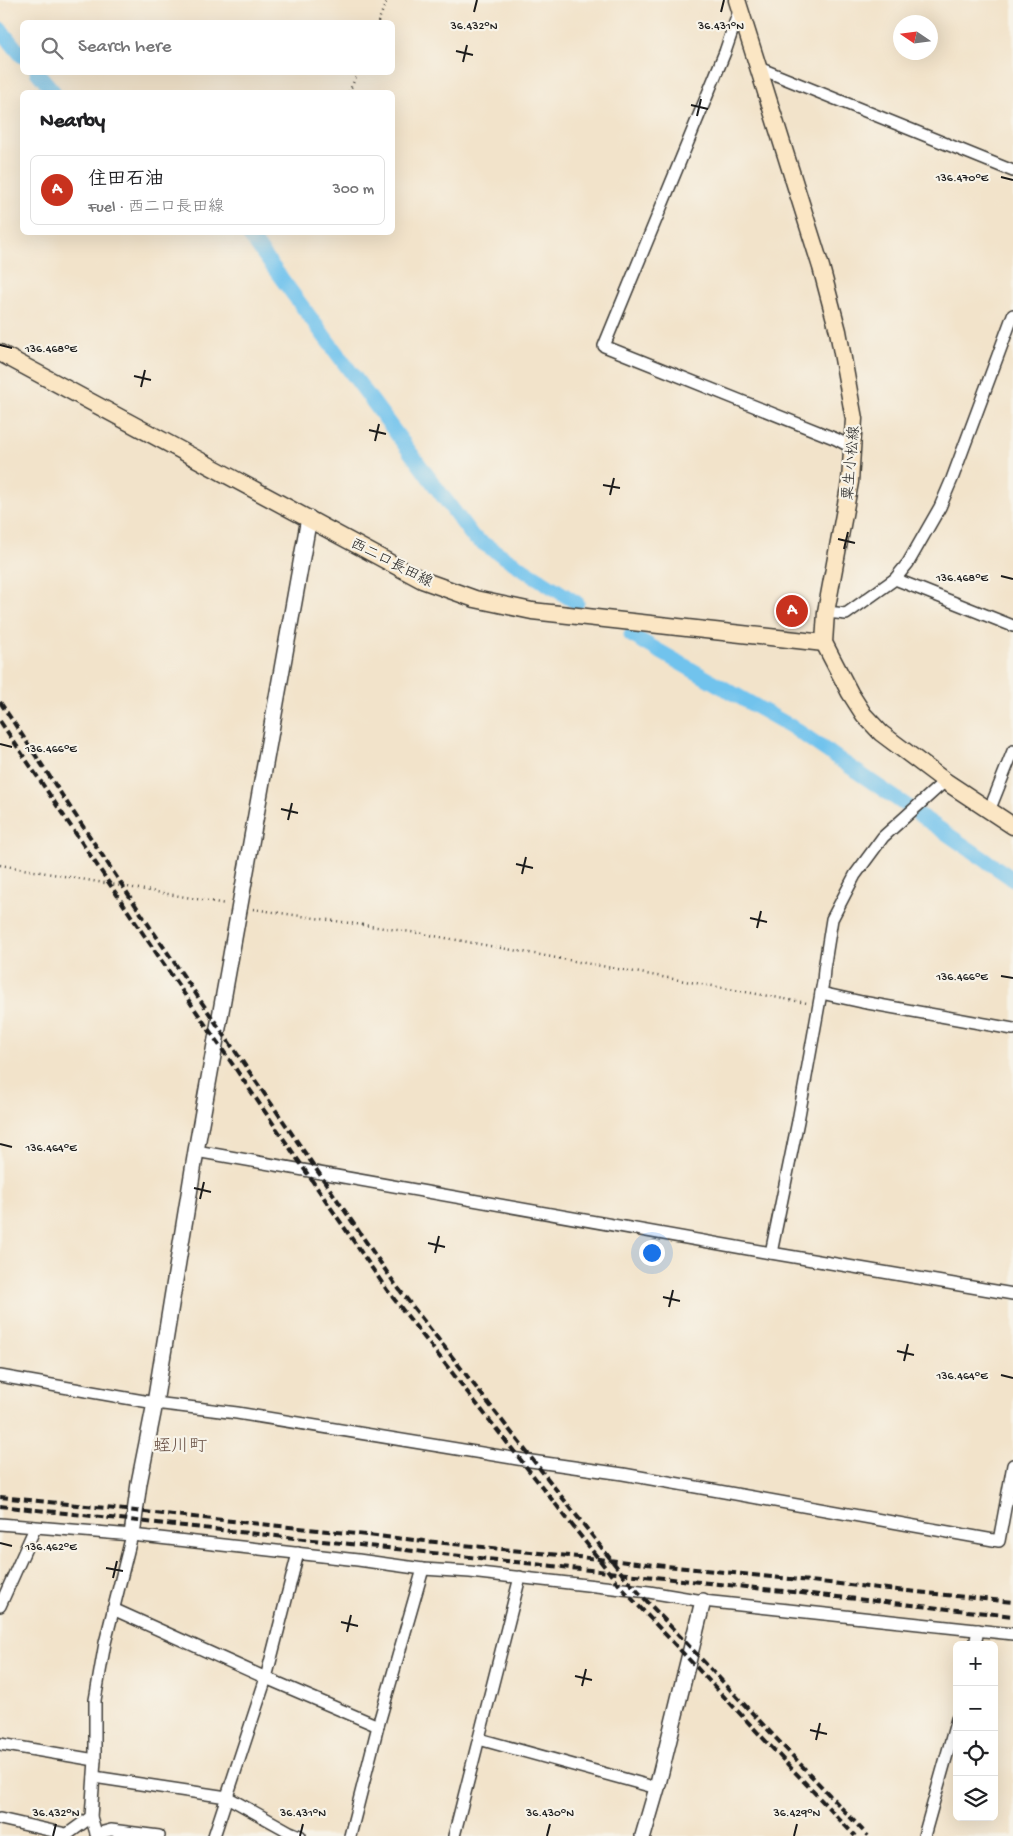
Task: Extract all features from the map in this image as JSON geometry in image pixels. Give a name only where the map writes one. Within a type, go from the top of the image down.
[{"type":"main road","name":"粟生小松線","points":[[739,3],[799,193],[838,331],[854,419],[850,482],[826,612],[824,643]]},
{"type":"main road","name":"西二口長田線","points":[[0,353],[422,580],[476,599],[532,611],[824,643]]},
{"type":"main road","points":[[824,643],[850,693],[864,715],[881,733],[945,780],[1013,826]]},
{"type":"street","points":[[739,3],[725,52],[604,346],[836,439],[853,448]]},
{"type":"street","points":[[759,68],[1013,170]]},
{"type":"street","points":[[826,612],[846,614],[895,580],[908,563],[940,507],[949,486],[1013,315]]},
{"type":"street","points":[[159,1836],[111,1830],[96,1835],[91,1817],[95,1760],[95,1700],[113,1609],[132,1535],[139,1483],[155,1403],[238,906],[309,518]]},
{"type":"street","points":[[895,580],[1013,626]]},
{"type":"street","points":[[989,811],[1013,751]]},
{"type":"street","points":[[771,1253],[798,1121],[832,919],[855,875],[883,837],[945,780]]},
{"type":"street","points":[[821,993],[1013,1029]]},
{"type":"street","points":[[196,1151],[1013,1294]]},
{"type":"street","points":[[0,1376],[155,1403],[237,1413],[524,1460],[623,1474],[999,1541],[1013,1465]]},
{"type":"street","points":[[0,1524],[132,1535],[298,1553],[423,1569],[657,1593],[703,1601],[1013,1634]]},
{"type":"street","points":[[0,1606],[35,1528]]},
{"type":"street","points":[[214,1836],[266,1678],[298,1553]]},
{"type":"street","points":[[350,1836],[378,1726],[423,1569]]},
{"type":"street","points":[[454,1836],[520,1578]]},
{"type":"street","points":[[643,1836],[657,1788],[703,1601]]},
{"type":"street","points":[[113,1609],[378,1726]]},
{"type":"street","points":[[976,1641],[978,1630]]},
{"type":"street","points":[[924,1836],[954,1731]]},
{"type":"street","points":[[479,1739],[657,1788]]},
{"type":"street","points":[[0,1744],[95,1760]]},
{"type":"street","points":[[94,1777],[227,1797],[300,1836]]},
{"type":"street","points":[[0,1819],[65,1835],[91,1817]]},
{"type":"path","points":[[379,20],[387,0]]},
{"type":"path","points":[[350,90],[357,75]]},
{"type":"path","points":[[0,865],[238,906],[418,934],[818,1005]]},
{"type":"waterway","points":[[0,29],[20,54]]},
{"type":"waterway","points":[[40,75],[52,90]]},
{"type":"waterway","points":[[249,235],[473,537],[577,603]]},
{"type":"waterway","points":[[631,635],[792,727],[907,806]]},
{"type":"waterway","points":[[918,814],[1013,879]]},
{"type":"railway","points":[[0,702],[152,930],[395,1284],[627,1580],[868,1836]]},
{"type":"railway","points":[[0,721],[387,1290],[620,1586],[855,1836]]},
{"type":"railway","points":[[0,1497],[1013,1602]]},
{"type":"railway","points":[[0,1506],[1013,1616]]},
{"type":"place","name":"住田石油","points":[[792,611]]},
{"type":"district","name":"蛭川町","points":[[180,1445]]}]
